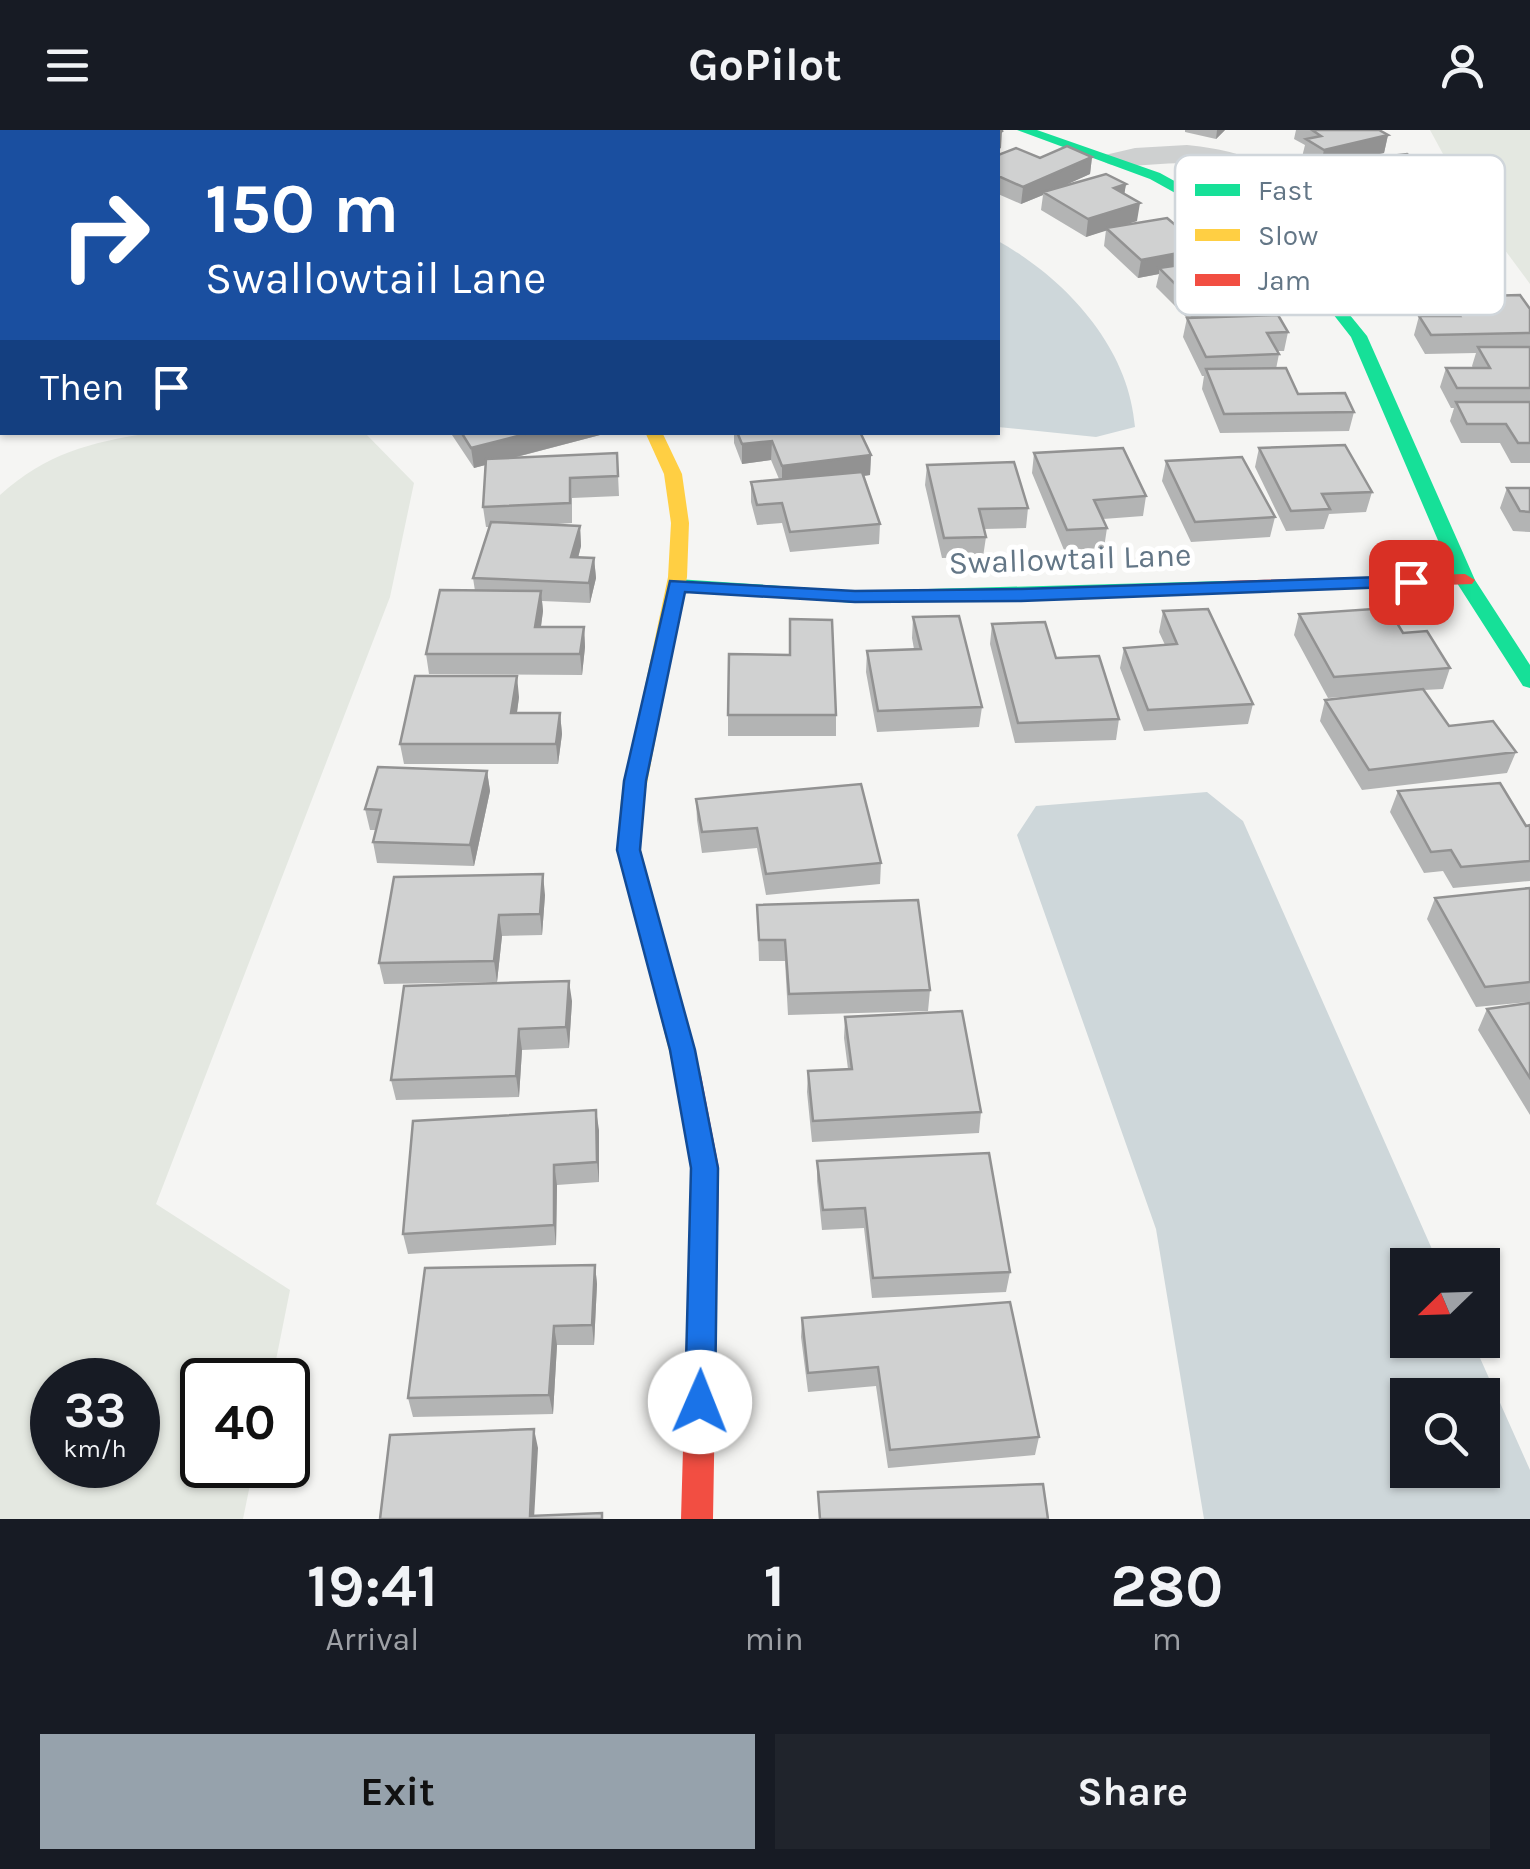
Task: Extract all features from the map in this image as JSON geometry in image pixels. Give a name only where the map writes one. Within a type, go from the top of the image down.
[{"type":"street","points":[[1024,130],[1114,160],[1175,187]]},
{"type":"street","points":[[1114,160],[1150,150],[1206,155]]},
{"type":"street","points":[[1342,315],[1359,336],[1465,580],[1530,682]]},
{"type":"street","points":[[655,435],[680,496],[677,586],[635,781],[629,850],[682,1050],[705,1168],[697,1519]]},
{"type":"street","name":"Swallowtail Lane","points":[[677,586],[874,596],[1465,580]]},
{"type":"shaded area","points":[[1430,130],[1530,130],[1530,284],[1505,250],[1505,155],[1444,155]]},
{"type":"shaded area","points":[[1000,242],[1070,295],[1107,343],[1121,370],[1135,427],[1096,437],[1000,427]]},
{"type":"shaded area","points":[[138,435],[367,435],[414,483],[390,597],[156,1204],[290,1290],[276,1358],[180,1358],[180,1488],[249,1488],[243,1519],[0,1519],[0,495],[35,469],[70,452]]},
{"type":"shaded area","points":[[1207,792],[1243,821],[1431,1248],[1390,1248],[1390,1358],[1480,1358],[1489,1378],[1390,1378],[1390,1488],[1500,1488],[1500,1403],[1530,1470],[1530,1519],[1204,1519],[1156,1229],[1017,835],[1036,806]]},
{"type":"building","points":[[1312,130],[1379,130],[1388,135],[1324,150],[1306,139],[1321,136]]},
{"type":"building","points":[[1067,146],[1092,157],[1023,187],[1000,177],[1000,154],[1016,148],[1040,158]]},
{"type":"building","points":[[1106,174],[1126,184],[1114,188],[1140,203],[1088,219],[1043,192]]},
{"type":"building","points":[[1167,218],[1175,225],[1175,254],[1141,260],[1106,228]]},
{"type":"building","points":[[1175,266],[1175,284],[1159,268]]},
{"type":"building","points":[[1505,295],[1520,295],[1530,309],[1530,333],[1431,335],[1419,316],[1505,315]]},
{"type":"building","points":[[1278,315],[1288,332],[1267,333],[1279,354],[1206,357],[1187,318]]},
{"type":"building","points":[[1478,347],[1530,347],[1530,388],[1457,388],[1446,368],[1490,368]]},
{"type":"building","points":[[1286,368],[1298,394],[1345,393],[1354,412],[1224,414],[1206,369]]},
{"type":"building","points":[[1456,402],[1530,402],[1530,443],[1518,443],[1506,424],[1467,424]]},
{"type":"building","points":[[463,435],[521,435],[471,448]]},
{"type":"building","points":[[738,435],[861,435],[871,455],[782,466],[772,441],[742,444]]},
{"type":"building","points":[[1345,445],[1372,492],[1322,494],[1330,509],[1291,511],[1259,448]]},
{"type":"building","points":[[1123,448],[1146,496],[1094,500],[1107,528],[1067,530],[1034,453]]},
{"type":"building","points":[[617,453],[618,476],[570,478],[570,503],[483,507],[486,459]]},
{"type":"building","points":[[1242,457],[1275,517],[1195,522],[1166,461]]},
{"type":"building","points":[[1014,462],[1028,508],[979,509],[986,537],[944,538],[927,465]]},
{"type":"building","points":[[862,472],[880,524],[790,532],[782,503],[757,505],[751,482]]},
{"type":"building","points":[[1507,488],[1530,488],[1530,512],[1520,511]]},
{"type":"building","points":[[491,522],[580,526],[571,557],[594,558],[589,583],[473,578]]},
{"type":"building","points":[[440,590],[541,591],[535,627],[584,627],[580,654],[426,654]]},
{"type":"building","points":[[1388,608],[1403,633],[1427,631],[1450,668],[1334,677],[1299,614]]},
{"type":"building","points":[[1208,609],[1253,704],[1148,710],[1124,648],[1177,644],[1163,611]]},
{"type":"building","points":[[959,616],[982,707],[878,711],[867,651],[921,649],[913,617]]},
{"type":"building","points":[[790,619],[832,620],[836,715],[728,715],[729,654],[790,655]]},
{"type":"building","points":[[1045,622],[1056,658],[1099,656],[1119,719],[1018,723],[992,624]]},
{"type":"building","points":[[415,676],[517,676],[511,713],[560,713],[556,744],[400,744]]},
{"type":"building","points":[[1423,689],[1449,726],[1493,721],[1516,752],[1369,770],[1325,700]]},
{"type":"building","points":[[378,767],[487,771],[470,845],[373,842],[381,810],[365,809]]},
{"type":"building","points":[[1500,783],[1526,826],[1530,825],[1530,861],[1461,867],[1451,850],[1431,852],[1398,791]]},
{"type":"building","points":[[861,784],[881,863],[766,874],[757,828],[702,832],[696,799]]},
{"type":"building","points":[[543,874],[540,914],[499,915],[494,961],[379,963],[394,877]]},
{"type":"building","points":[[1530,888],[1530,982],[1485,987],[1435,898]]},
{"type":"building","points":[[918,900],[930,990],[789,994],[785,940],[759,940],[757,905]]},
{"type":"building","points":[[569,981],[566,1027],[519,1029],[516,1076],[391,1080],[404,986]]},
{"type":"building","points":[[1530,1003],[1530,1078],[1487,1009]]},
{"type":"building","points":[[962,1011],[981,1112],[813,1121],[808,1071],[852,1069],[845,1017]]},
{"type":"building","points":[[596,1110],[597,1162],[554,1165],[554,1225],[403,1234],[413,1121]]},
{"type":"building","points":[[989,1153],[1010,1272],[873,1278],[865,1208],[823,1210],[817,1161]]},
{"type":"building","points":[[595,1265],[592,1325],[554,1326],[549,1395],[408,1398],[425,1268]]},
{"type":"building","points":[[1010,1302],[1039,1437],[890,1450],[878,1367],[808,1373],[802,1318]]},
{"type":"building","points":[[534,1429],[530,1516],[602,1513],[602,1519],[380,1519],[390,1435]]},
{"type":"building","points":[[1043,1484],[1048,1519],[820,1519],[818,1492]]},
{"type":"traffic: fast","points":[[1024,130],[1155,176],[1175,187]]},
{"type":"traffic: fast","points":[[1342,315],[1359,336],[1465,580],[1530,681]]},
{"type":"traffic: fast","points":[[677,585],[855,597],[1223,587]]},
{"type":"traffic: slow","points":[[654,435],[673,474],[680,523],[677,577],[632,799],[629,847],[688,1075]]},
{"type":"traffic: jam","points":[[1223,587],[1465,580]]},
{"type":"traffic: jam","points":[[688,1075],[705,1168],[697,1519]]},
{"type":"route","points":[[700,1402],[705,1168],[682,1050],[629,850],[635,781],[677,586],[855,596],[1021,595],[1411,582]]}]
